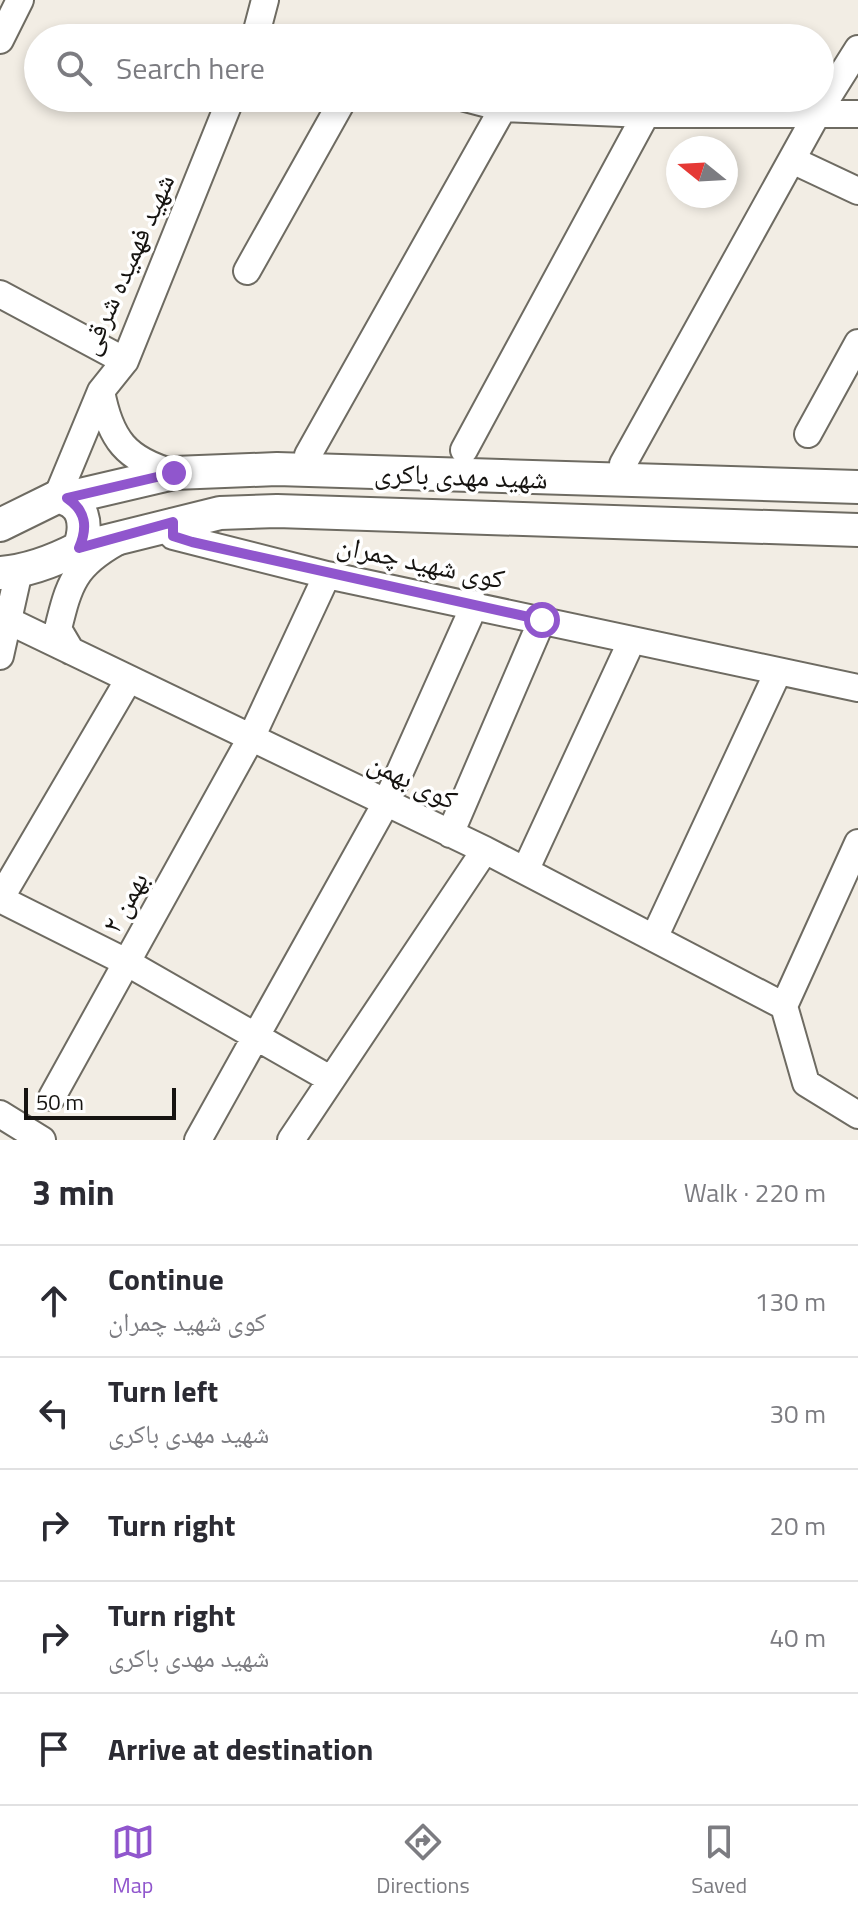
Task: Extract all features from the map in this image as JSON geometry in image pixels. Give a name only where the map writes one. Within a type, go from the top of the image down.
[{"type":"main road","name":"شهید مهدی باکری","points":[[0,525],[62,497],[174,473],[277,469],[858,487]]},
{"type":"main road","points":[[62,497],[82,512],[86,531],[79,548]]},
{"type":"main road","name":"شهید مهدی باکری","points":[[10,572],[47,563],[79,548],[132,533],[220,513],[277,511],[858,530]]},
{"type":"street","points":[[0,40],[20,0]]},
{"type":"street","points":[[259,24],[265,0]]},
{"type":"street","points":[[834,87],[858,49]]},
{"type":"street","name":"شهید فهمیده شرقی","points":[[62,497],[101,391],[125,361],[225,112]]},
{"type":"street","points":[[247,271],[336,112]]},
{"type":"street","points":[[308,455],[501,112]]},
{"type":"street","points":[[598,112],[858,114]]},
{"type":"street","points":[[464,450],[646,114]]},
{"type":"street","points":[[623,464],[817,114]]},
{"type":"street","points":[[792,160],[858,191]]},
{"type":"street","points":[[0,294],[125,361]]},
{"type":"street","points":[[808,434],[858,343]]},
{"type":"street","points":[[101,391],[106,420],[119,443],[148,466],[174,473]]},
{"type":"street","name":"کوی شهید چمران","points":[[173,522],[173,536],[327,575],[475,604],[858,688]]},
{"type":"street","points":[[71,651],[58,629],[67,589],[78,569],[132,533]]},
{"type":"street","points":[[0,656],[9,621],[10,572]]},
{"type":"street","name":"بهمن ۲","points":[[52,1097],[251,738],[327,575]]},
{"type":"street","points":[[198,1140],[386,803],[475,604]]},
{"type":"street","points":[[450,834],[542,620]]},
{"type":"street","name":"کوی بهمن","points":[[9,621],[485,850],[784,1006]]},
{"type":"street","points":[[525,871],[632,640]]},
{"type":"street","points":[[654,938],[778,672]]},
{"type":"street","points":[[129,679],[0,899],[126,962],[330,1079]]},
{"type":"street","points":[[858,843],[784,1006],[806,1083],[858,1115]]},
{"type":"street","points":[[291,1140],[485,850]]},
{"type":"street","points":[[0,1114],[42,1140]]},
{"type":"route","points":[[174,473],[67,498],[82,512],[86,531],[79,548],[173,522],[173,536],[192,542],[327,575],[542,620]]}]
